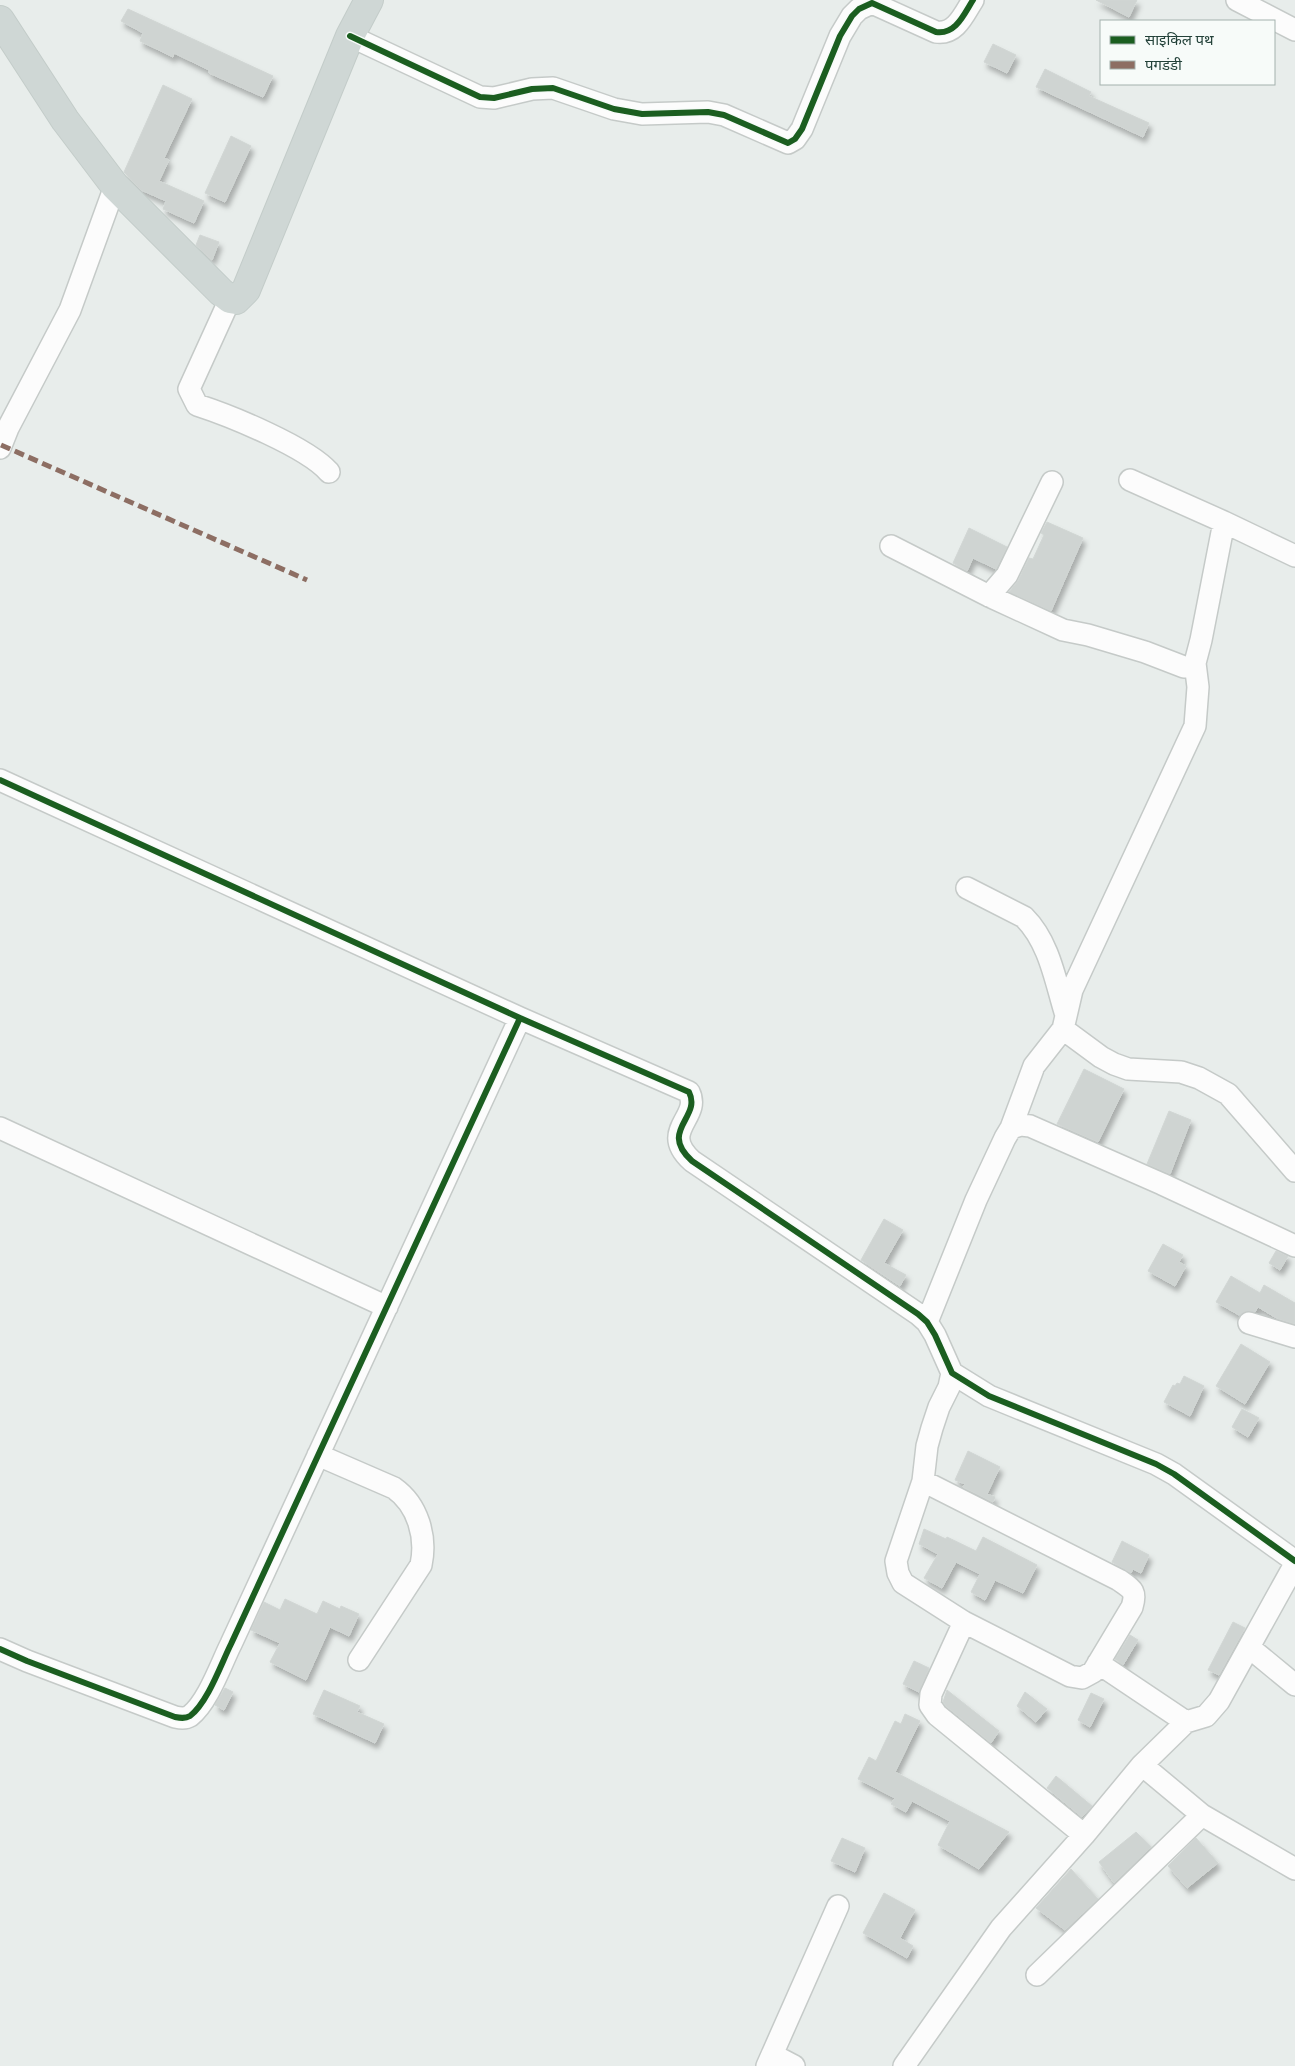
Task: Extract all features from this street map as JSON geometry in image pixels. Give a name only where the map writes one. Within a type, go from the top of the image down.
[{"type":"main road","points":[[0,20],[65,120],[115,186],[230,299],[236,300],[246,290],[350,36],[369,0]]},
{"type":"street","points":[[350,36],[480,97],[494,98],[532,89],[553,88],[614,110],[642,114],[708,112],[724,116],[788,143],[795,139],[802,129],[840,36],[852,16],[859,9],[872,2],[936,32],[945,33],[952,29],[973,0]]},
{"type":"street","points":[[1238,0],[1295,30]]},
{"type":"street","points":[[0,448],[8,428],[70,310],[115,186]]},
{"type":"street","points":[[230,299],[190,389],[197,405],[277,438],[313,457],[329,472]]},
{"type":"street","points":[[1130,480],[1295,556]]},
{"type":"street","points":[[989,596],[1008,575],[1052,482]]},
{"type":"street","points":[[927,1322],[976,1200],[1004,1138],[1011,1128],[1034,1066],[1064,1020],[1072,990],[1195,726],[1198,687],[1195,663],[1224,522]]},
{"type":"street","points":[[891,546],[989,596],[1063,630],[1088,635],[1145,652],[1184,667],[1190,668],[1195,663]]},
{"type":"street","points":[[0,780],[520,1018],[689,1092],[692,1098],[691,1106],[678,1136],[682,1153],[927,1322],[935,1335],[952,1374],[989,1396],[1156,1464],[1174,1474],[1295,1563],[1220,1701],[1206,1716],[1186,1722],[1142,1765],[1084,1835],[1001,1928],[904,2066]]},
{"type":"street","points":[[967,888],[1024,918],[1031,924],[1045,946],[1064,1020],[1101,1057],[1128,1069],[1181,1072],[1207,1082],[1228,1094],[1295,1171]]},
{"type":"street","points":[[0,1649],[175,1717],[184,1718],[190,1716],[207,1693],[223,1660],[520,1018]]},
{"type":"street","points":[[1011,1128],[1021,1125],[1030,1126],[1162,1184],[1295,1246]]},
{"type":"street","points":[[0,1128],[387,1307]]},
{"type":"street","points":[[1249,1323],[1295,1337]]},
{"type":"street","points":[[923,1481],[1119,1580],[1132,1590],[1135,1597],[1132,1607],[1093,1672],[1082,1678],[1070,1676],[964,1622],[903,1583],[898,1573],[896,1561],[923,1481],[927,1446],[952,1374]]},
{"type":"street","points":[[318,1455],[394,1488],[401,1493],[407,1499],[421,1526],[424,1539],[425,1551],[421,1566],[359,1660]]},
{"type":"street","points":[[964,1622],[931,1694],[930,1705],[937,1716],[1084,1835]]},
{"type":"street","points":[[1250,1648],[1295,1685]]},
{"type":"street","points":[[1098,1663],[1186,1722]]},
{"type":"street","points":[[1142,1765],[1202,1815],[1295,1869]]},
{"type":"street","points":[[1037,1975],[1202,1815]]},
{"type":"street","points":[[794,2066],[770,2060],[838,1906]]},
{"type":"building","points":[[1096,0],[1137,0],[1129,17]]},
{"type":"building","points":[[128,9],[273,76],[263,97],[209,73],[209,70],[174,53],[173,57],[140,41],[143,33],[121,21]]},
{"type":"building","points":[[993,44],[1016,55],[1007,73],[984,62]]},
{"type":"building","points":[[1045,69],[1091,92],[1089,96],[1149,123],[1143,137],[1036,87]]},
{"type":"building","points":[[163,85],[192,99],[164,158],[169,160],[159,181],[204,201],[194,223],[163,209],[166,201],[141,190],[124,172]]},
{"type":"building","points":[[231,136],[251,146],[225,202],[205,193]]},
{"type":"building","points":[[200,235],[219,242],[212,260],[196,245]]},
{"type":"building","points":[[1047,522],[1083,538],[1051,611],[1009,592],[1018,581],[1029,558],[1033,559],[1044,535],[1041,533]]},
{"type":"building","points":[[969,528],[1007,547],[996,569],[973,558],[967,571],[953,563]]},
{"type":"building","points":[[1084,1069],[1124,1089],[1098,1142],[1057,1124]]},
{"type":"building","points":[[1169,1111],[1191,1120],[1170,1174],[1147,1164]]},
{"type":"building","points":[[884,1219],[903,1230],[884,1263],[906,1275],[900,1286],[861,1260]]},
{"type":"building","points":[[1163,1244],[1183,1255],[1179,1262],[1186,1266],[1175,1286],[1148,1271]]},
{"type":"building","points":[[1276,1251],[1288,1256],[1280,1270],[1269,1263]]},
{"type":"building","points":[[1231,1276],[1260,1293],[1264,1285],[1295,1303],[1295,1324],[1278,1319],[1258,1307],[1255,1312],[1247,1311],[1239,1315],[1216,1302]]},
{"type":"building","points":[[1241,1344],[1270,1362],[1245,1404],[1216,1386]]},
{"type":"building","points":[[1184,1376],[1204,1386],[1190,1416],[1164,1402],[1173,1385],[1180,1384]]},
{"type":"building","points":[[1242,1409],[1259,1418],[1248,1437],[1232,1427]]},
{"type":"building","points":[[968,1451],[1000,1467],[987,1494],[995,1497],[993,1502],[963,1487],[965,1484],[955,1480]]},
{"type":"building","points":[[924,1529],[946,1539],[947,1537],[976,1551],[983,1537],[1037,1565],[1023,1593],[995,1580],[985,1600],[971,1592],[980,1574],[956,1562],[942,1588],[924,1578],[938,1554],[919,1544]]},
{"type":"building","points":[[1122,1541],[1149,1555],[1141,1573],[1133,1569],[1131,1573],[1112,1562]]},
{"type":"building","points":[[285,1599],[317,1614],[323,1601],[340,1609],[341,1606],[359,1614],[349,1636],[330,1627],[306,1680],[270,1662],[280,1643],[251,1630],[264,1602],[280,1610]]},
{"type":"building","points":[[1233,1622],[1245,1628],[1219,1675],[1208,1670]]},
{"type":"building","points":[[1130,1635],[1138,1640],[1123,1665],[1115,1659]]},
{"type":"building","points":[[914,1661],[929,1668],[919,1692],[903,1684]]},
{"type":"building","points":[[225,1688],[233,1692],[224,1710],[215,1705]]},
{"type":"building","points":[[324,1690],[360,1706],[357,1712],[384,1724],[375,1743],[313,1714]]},
{"type":"building","points":[[947,1690],[999,1731],[991,1743],[946,1706],[943,1702]]},
{"type":"building","points":[[1025,1692],[1047,1709],[1036,1722],[1017,1706]]},
{"type":"building","points":[[1091,1693],[1104,1699],[1090,1727],[1078,1720]]},
{"type":"building","points":[[905,1714],[920,1721],[895,1772],[1009,1832],[979,1869],[938,1845],[950,1821],[912,1801],[906,1812],[891,1804],[895,1798],[858,1779],[869,1757],[876,1761],[895,1721],[901,1724]]},
{"type":"building","points":[[1056,1776],[1092,1806],[1082,1817],[1047,1788]]},
{"type":"building","points":[[1136,1832],[1151,1847],[1114,1883],[1099,1862]]},
{"type":"building","points":[[842,1838],[865,1848],[855,1872],[831,1861]]},
{"type":"building","points":[[1196,1838],[1218,1863],[1187,1888],[1168,1866]]},
{"type":"building","points":[[1071,1869],[1098,1899],[1065,1930],[1036,1908]]},
{"type":"building","points":[[884,1893],[915,1910],[900,1938],[913,1946],[907,1958],[863,1933]]},
{"type":"marked path","points":[[1,445],[307,580]]},
{"type":"cycle path","points":[[350,36],[480,97],[494,98],[532,89],[553,88],[614,109],[642,114],[708,112],[724,115],[788,143],[795,139],[802,129],[840,36],[852,16],[859,9],[872,3],[936,32],[943,32],[954,27],[959,22],[973,0]]},
{"type":"cycle path","points":[[0,780],[520,1018],[689,1092],[690,1109],[680,1132],[679,1141],[683,1150],[692,1161],[918,1314],[927,1322],[935,1335],[952,1373],[989,1396],[1156,1464],[1174,1474],[1295,1561]]},
{"type":"cycle path","points":[[0,1649],[175,1717],[188,1717],[197,1710],[218,1672],[520,1018]]}]
